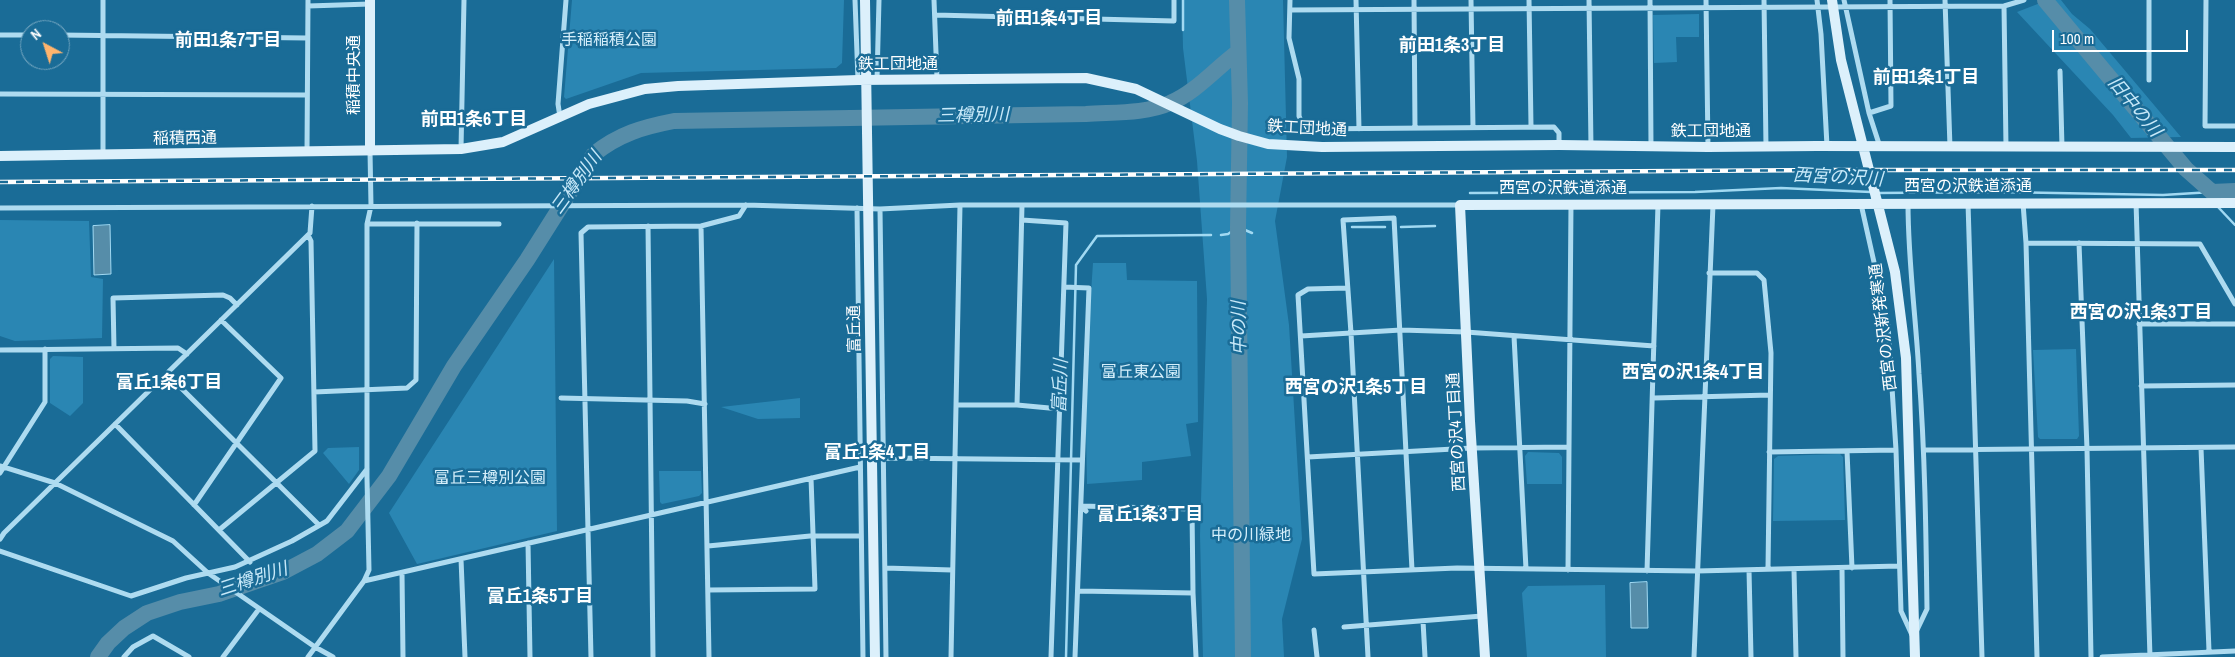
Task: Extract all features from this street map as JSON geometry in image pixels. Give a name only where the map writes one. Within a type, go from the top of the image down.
[{"type":"street","points":[[103,0],[103,155]]},
{"type":"street","points":[[462,150],[464,0]]},
{"type":"street","points":[[560,117],[558,104],[566,0]]},
{"type":"street","points":[[856,0],[858,80]]},
{"type":"street","name":"富丘通","points":[[865,0],[875,657]]},
{"type":"street","points":[[877,81],[879,0]]},
{"type":"street","points":[[934,0],[937,80]]},
{"type":"street","points":[[934,15],[1174,22],[1174,0]]},
{"type":"street","points":[[1290,0],[1289,38],[1299,79],[1299,116],[1304,129],[1554,127],[1559,133],[1559,145]]},
{"type":"street","points":[[1356,0],[1359,128]]},
{"type":"street","points":[[1414,0],[1415,128]]},
{"type":"street","points":[[1471,0],[1473,128]]},
{"type":"street","points":[[1529,0],[1531,126]]},
{"type":"street","points":[[1589,0],[1591,147]]},
{"type":"street","points":[[1650,0],[1651,147]]},
{"type":"street","points":[[1706,0],[1708,147]]},
{"type":"street","points":[[1764,0],[1766,146]]},
{"type":"street","points":[[1817,0],[1821,34],[1827,146]]},
{"type":"street","name":"西宮の沢新発寒通","points":[[1832,0],[1841,60],[1895,272],[1906,358],[1915,657]]},
{"type":"street","points":[[1869,113],[1891,106],[1890,0]]},
{"type":"street","points":[[1290,10],[1764,8],[1818,7],[1845,3],[1890,7],[1945,3],[2004,6],[2024,0]]},
{"type":"street","points":[[2149,0],[2150,80]]},
{"type":"street","points":[[2206,0],[2204,126],[2235,126]]},
{"type":"street","points":[[307,153],[308,3],[370,2]]},
{"type":"street","name":"稲積中央通","points":[[370,2],[370,151]]},
{"type":"street","points":[[1845,3],[1869,113],[1880,147]]},
{"type":"street","points":[[1945,3],[1950,147]]},
{"type":"street","points":[[2004,6],[2006,147]]},
{"type":"street","points":[[0,35],[20,34]]},
{"type":"street","points":[[70,34],[307,38]]},
{"type":"street","points":[[2060,71],[2062,147]]},
{"type":"street","name":"鉄工団地通","points":[[370,151],[462,150],[503,142],[589,104],[646,89],[678,86],[858,80],[1086,78],[1136,89],[1220,129],[1268,144],[1322,147],[1559,145],[1591,147],[2235,147]]},
{"type":"street","points":[[0,94],[306,95]]},
{"type":"street","points":[[308,657],[364,581],[369,570],[367,530],[367,224],[371,206],[370,151]]},
{"type":"street","name":"稲積西通","points":[[0,156],[370,151]]},
{"type":"street","points":[[1908,202],[1911,277],[1917,330],[1924,450],[1928,609],[1913,637]]},
{"type":"street","name":"西宮の沢鉄道添通","points":[[1460,205],[1658,203],[1860,204],[1908,202],[2235,203]]},
{"type":"street","points":[[1968,202],[1974,449],[1982,657]]},
{"type":"street","points":[[2023,202],[2026,243],[2038,657]]},
{"type":"street","points":[[2136,202],[2150,655]]},
{"type":"street","points":[[1648,571],[1649,476],[1654,398],[1658,203]]},
{"type":"street","points":[[1568,570],[1571,204]]},
{"type":"street","points":[[1694,657],[1713,204]]},
{"type":"street","points":[[1860,204],[1888,325],[1896,450],[1901,611],[1913,637]]},
{"type":"street","points":[[591,657],[581,233],[588,226],[701,226],[739,216],[746,205]]},
{"type":"street","points":[[0,208],[746,205],[880,209],[960,205],[1460,205]]},
{"type":"street","points":[[951,657],[960,205]]},
{"type":"street","points":[[1017,405],[1022,205]]},
{"type":"street","name":"西宮の沢4丁目通","points":[[1460,205],[1485,657]]},
{"type":"street","points":[[0,539],[308,235],[312,226],[312,206]]},
{"type":"street","points":[[857,208],[863,657]]},
{"type":"street","points":[[880,209],[886,657]]},
{"type":"street","points":[[1368,657],[1352,333],[1343,220],[1394,218],[1412,570]]},
{"type":"street","points":[[1022,220],[1066,223],[1066,287],[1051,657]]},
{"type":"street","points":[[314,392],[407,388],[416,380],[417,223]]},
{"type":"street","points":[[367,224],[498,224]]},
{"type":"street","points":[[648,226],[654,657]]},
{"type":"street","points":[[701,226],[709,657]]},
{"type":"street","points":[[219,530],[315,451],[312,241],[308,235]]},
{"type":"street","points":[[2026,243],[2200,244],[2235,304]]},
{"type":"street","points":[[2079,243],[2087,449],[2091,657]]},
{"type":"street","points":[[1709,273],[1757,273],[1764,280],[1771,353],[1768,568]]},
{"type":"street","points":[[1066,287],[1089,288],[1080,460],[1081,506],[1075,657]]},
{"type":"street","points":[[1348,288],[1308,289],[1298,295],[1314,574],[1480,568],[1697,571],[1899,566]]},
{"type":"street","points":[[114,349],[113,298],[223,295],[230,298],[237,305]]},
{"type":"street","points":[[194,505],[281,378],[221,320]]},
{"type":"street","points":[[2139,324],[2235,324]]},
{"type":"street","points":[[1301,336],[1400,330],[1466,332],[1654,346]]},
{"type":"street","points":[[1514,336],[1526,570]]},
{"type":"street","points":[[0,350],[178,348],[187,354]]},
{"type":"street","points":[[0,474],[1,467],[45,402],[45,349]]},
{"type":"street","points":[[166,374],[319,525]]},
{"type":"street","points":[[2141,386],[2235,385]]},
{"type":"street","points":[[1654,398],[1770,396]]},
{"type":"street","points":[[560,398],[687,401],[705,404]]},
{"type":"street","points":[[956,405],[1017,405],[1060,409]]},
{"type":"street","points":[[115,424],[250,562]]},
{"type":"street","points":[[1308,457],[1520,446],[1569,447]]},
{"type":"street","points":[[1924,450],[2235,447]]},
{"type":"street","points":[[2201,448],[2209,652]]},
{"type":"street","points":[[1769,452],[1896,450]]},
{"type":"street","points":[[1847,452],[1852,568]]},
{"type":"street","points":[[884,458],[1060,458],[1080,460]]},
{"type":"street","points":[[1,467],[55,483],[173,540],[208,573],[245,600],[333,657]]},
{"type":"street","points":[[364,581],[860,467]]},
{"type":"street","points":[[0,551],[131,596],[186,578],[250,562],[319,525],[326,521],[367,469]]},
{"type":"street","points":[[708,590],[815,589],[811,478]]},
{"type":"street","points":[[1081,506],[1086,511]]},
{"type":"street","points":[[1081,506],[1192,509],[1196,657]]},
{"type":"street","points":[[708,546],[813,536],[861,536]]},
{"type":"street","points":[[528,544],[530,657]]},
{"type":"street","points":[[461,559],[465,657]]},
{"type":"street","points":[[885,568],[952,570]]},
{"type":"street","points":[[1842,568],[1843,657]]},
{"type":"street","points":[[1748,570],[1751,657]]},
{"type":"street","points":[[1794,570],[1796,657]]},
{"type":"street","points":[[402,572],[404,657]]},
{"type":"street","points":[[1078,591],[1193,593]]},
{"type":"street","points":[[223,657],[260,609]]},
{"type":"street","points":[[1344,628],[1483,616]]},
{"type":"street","points":[[1423,622],[1425,657]]},
{"type":"street","points":[[1314,630],[1317,657]]},
{"type":"street","points":[[124,657],[133,647],[153,636],[189,657]]},
{"type":"street","points":[[2102,657],[2235,651]]},
{"type":"green space","name":"手稲稲積公園","points":[[572,0],[844,0],[842,63],[836,68],[641,73],[566,99],[564,97]]},
{"type":"green space","name":"中の川緑地","points":[[1182,0],[1283,0],[1287,157],[1275,221],[1289,325],[1302,539],[1282,619],[1284,657],[1203,657],[1200,535],[1207,299],[1197,161],[1183,48]]},
{"type":"green space","points":[[2048,0],[2061,0],[2072,14],[2090,29],[2181,137],[2131,138],[2113,115],[2017,12]]},
{"type":"green space","points":[[1699,14],[1699,37],[1676,37],[1677,62],[1654,63],[1653,15]]},
{"type":"green space","points":[[0,220],[89,221],[91,277],[103,279],[102,338],[15,341],[0,336]]},
{"type":"green space","name":"富丘三樽別公園","points":[[554,259],[557,531],[417,564],[389,513]]},
{"type":"green space","name":"富丘東公園","points":[[1093,263],[1126,263],[1127,280],[1197,281],[1198,422],[1186,424],[1191,456],[1142,462],[1142,480],[1087,484],[1085,382]]},
{"type":"green space","points":[[2076,349],[2079,436],[2077,439],[2040,439],[2038,437],[2033,350]]},
{"type":"green space","points":[[53,356],[83,357],[83,403],[70,416],[50,403],[50,359]]},
{"type":"green space","points":[[800,398],[800,418],[758,419],[721,407]]},
{"type":"green space","points":[[359,447],[359,470],[349,484],[323,453],[328,448]]},
{"type":"green space","points":[[1528,452],[1559,453],[1562,457],[1562,484],[1527,484],[1525,456]]},
{"type":"green space","points":[[1840,454],[1843,457],[1845,520],[1773,521],[1774,459],[1778,456]]},
{"type":"green space","points":[[659,471],[701,471],[702,493],[699,496],[662,504],[660,502]]},
{"type":"green space","points":[[1605,585],[1606,657],[1527,657],[1522,593],[1528,586]]},
{"type":"shaded area","points":[[110,225],[111,274],[94,275],[93,226]]},
{"type":"shaded area","points":[[1647,582],[1648,628],[1631,628],[1630,583]]},
{"type":"waterway","points":[[1183,0],[1183,30]]},
{"type":"waterway","name":"中の川","points":[[1237,0],[1240,103],[1238,227],[1243,657]]},
{"type":"waterway","name":"旧中の川","points":[[2045,0],[2186,169],[2212,192],[2235,191]]},
{"type":"waterway","name":"三樽別川","points":[[98,657],[108,643],[124,628],[147,613],[180,602],[219,594],[283,572],[317,554],[347,531],[389,476],[454,366],[527,260],[594,154],[622,136],[674,121],[1086,114],[1140,111],[1160,107],[1179,99],[1197,87],[1238,52]]},
{"type":"waterway","name":"西宮の沢川","points":[[1470,193],[1695,192],[1781,188],[1871,192]]},
{"type":"waterway","name":"西宮の沢川","points":[[1877,193],[2002,192],[2163,195],[2212,192]]},
{"type":"waterway","points":[[2218,207],[2235,225]]},
{"type":"waterway","name":"西宮の沢川","points":[[1401,227],[1435,226]]},
{"type":"waterway","name":"西宮の沢川","points":[[1221,235],[1228,234],[1238,227],[1252,233]]},
{"type":"waterway","name":"西宮の沢川","points":[[1352,227],[1385,227]]},
{"type":"waterway","name":"富丘川","points":[[1066,657],[1076,265],[1097,236],[1211,235]]},
{"type":"railway","points":[[0,182],[1829,170],[2235,170]]},
{"type":"district","name":"前田1条4丁目","points":[[1049,19]]},
{"type":"district","name":"前田1条7丁目","points":[[228,41]]},
{"type":"district","name":"前田1条3丁目","points":[[1452,46]]},
{"type":"district","name":"前田1条1丁目","points":[[1926,78]]},
{"type":"district","name":"前田1条6丁目","points":[[474,120]]},
{"type":"district","name":"西宮の沢1条3丁目","points":[[2141,313]]},
{"type":"district","name":"西宮の沢1条4丁目","points":[[1693,373]]},
{"type":"district","name":"富丘1条6丁目","points":[[169,383]]},
{"type":"district","name":"西宮の沢1条5丁目","points":[[1356,388]]},
{"type":"district","name":"富丘1条4丁目","points":[[877,453]]},
{"type":"district","name":"富丘1条3丁目","points":[[1150,515]]},
{"type":"district","name":"富丘1条5丁目","points":[[540,597]]}]
